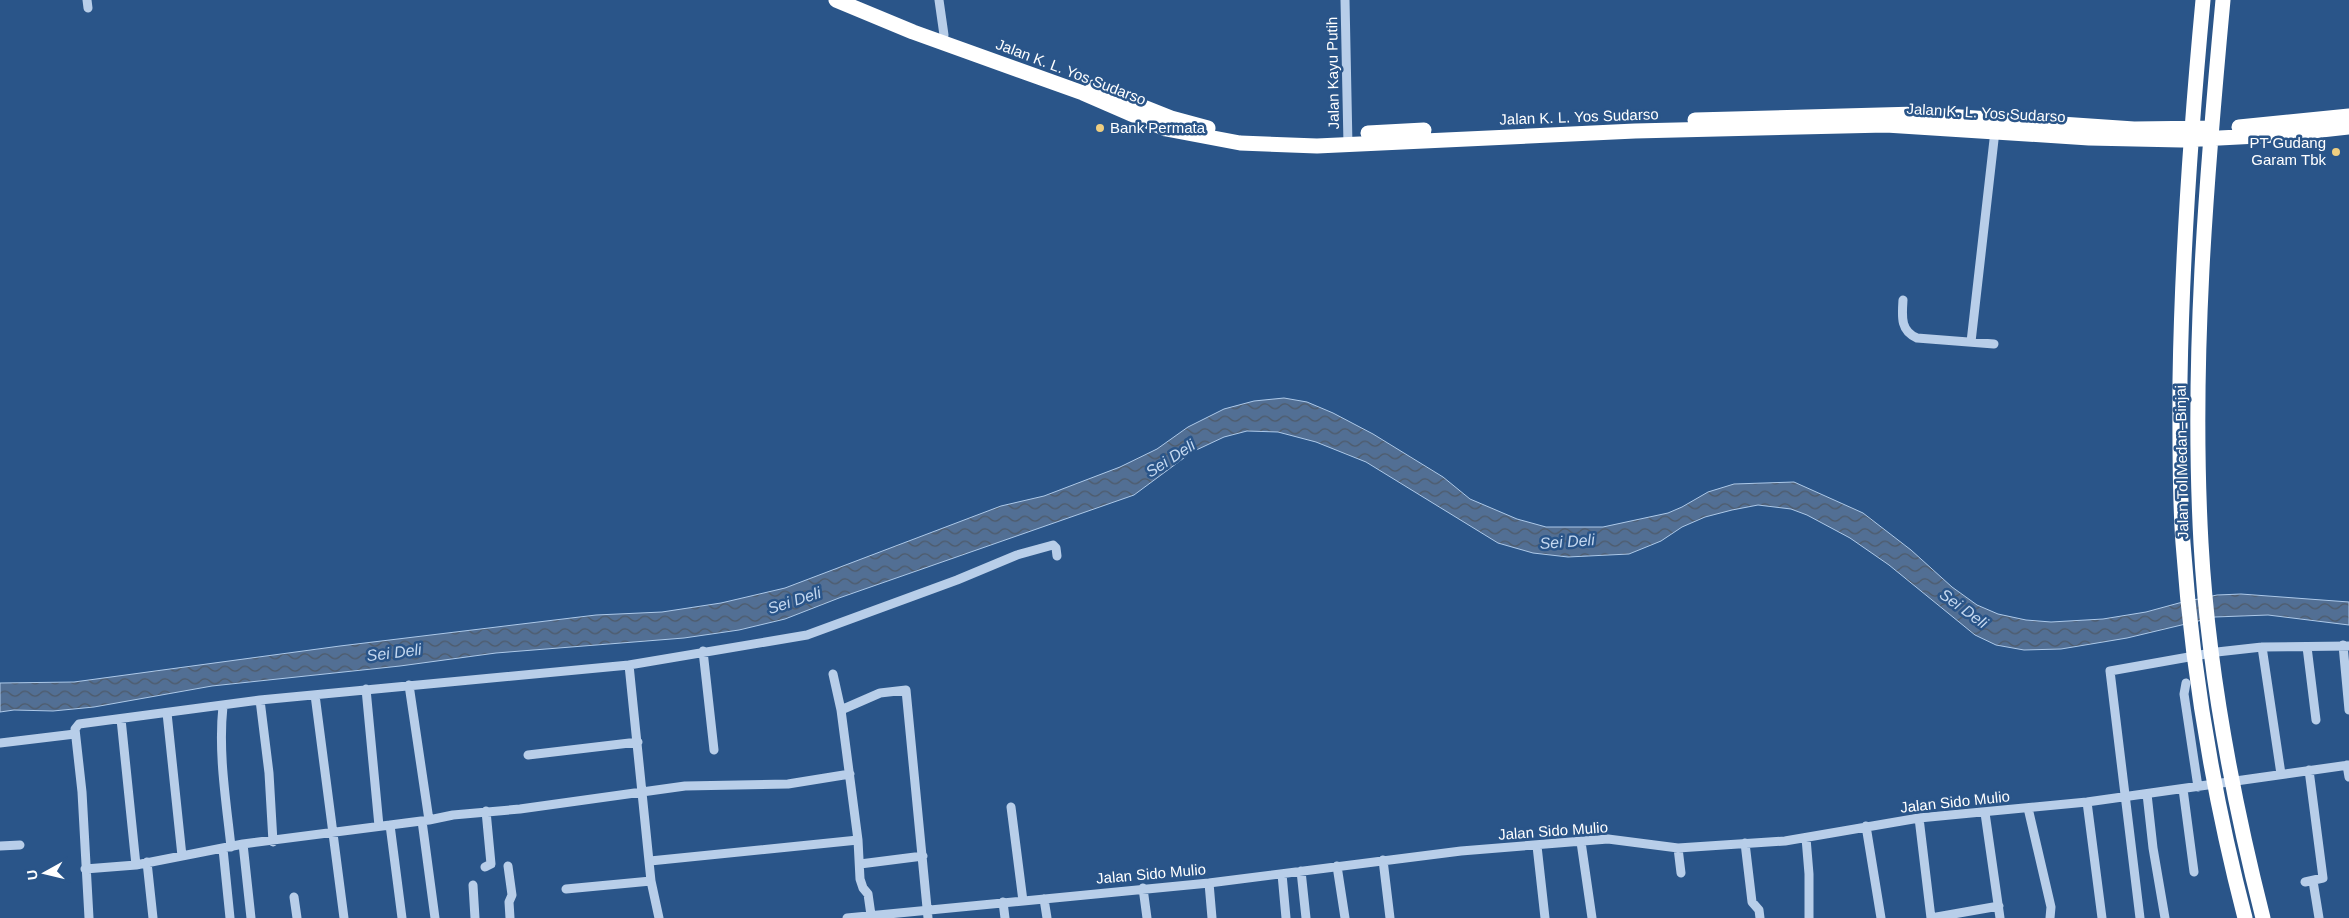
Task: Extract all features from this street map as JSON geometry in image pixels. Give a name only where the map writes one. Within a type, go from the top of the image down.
[{"type":"highway","name":"Jalan K. L. Yos Sudarso","points":[[836,0],[943,39],[1086,84],[1171,118],[1210,129],[1262,135],[1348,140],[1878,126],[2181,140],[2277,135],[2349,127]]},
{"type":"highway","name":"Jalan K. L. Yos Sudarso","points":[[854,0],[943,39]]},
{"type":"highway","name":"Jalan Tol Medan–Binjai","points":[[2203,0],[2184,227],[2180,426],[2183,542],[2205,739],[2232,867],[2245,918]]},
{"type":"highway","name":"Jalan Tol Medan–Binjai","points":[[2223,0],[2203,229],[2199,318],[2197,427],[2201,544],[2210,636],[2223,734],[2263,918]]},
{"type":"highway","name":"Jalan K. L. Yos Sudarso","points":[[1348,140],[1391,131],[1892,114],[2134,129],[2234,128],[2349,116]]},
{"type":"street","points":[[939,0],[943,39]]},
{"type":"street","name":"Jalan Kayu Putih","points":[[1345,0],[1348,140]]},
{"type":"street","points":[[1971,342],[1994,131]]},
{"type":"street","points":[[1903,300],[1902,320],[1906,332],[1911,336],[1994,344]]},
{"type":"street","points":[[89,918],[82,792],[75,734],[79,724],[260,700],[629,665],[807,635],[957,580],[1017,555],[1054,546],[1057,556]]},
{"type":"street","points":[[2140,918],[2110,671],[2217,652],[2262,647],[2346,646],[2349,710]]},
{"type":"street","points":[[2262,647],[2269,706],[2281,774]]},
{"type":"street","points":[[2307,647],[2316,720]]},
{"type":"street","points":[[703,652],[714,750]]},
{"type":"street","points":[[629,665],[651,881],[659,918]]},
{"type":"street","points":[[832,674],[841,710],[850,774],[861,884],[868,894],[871,915]]},
{"type":"street","points":[[2186,683],[2184,694],[2198,787]]},
{"type":"street","points":[[409,685],[426,820],[435,918]]},
{"type":"street","points":[[366,689],[379,826]]},
{"type":"street","points":[[841,710],[880,693],[906,690],[927,914]]},
{"type":"street","points":[[315,696],[344,918]]},
{"type":"street","points":[[260,700],[269,773],[273,842]]},
{"type":"street","points":[[223,706],[221,726],[222,769],[230,918]]},
{"type":"street","points":[[167,713],[182,856]]},
{"type":"street","points":[[121,719],[136,865]]},
{"type":"street","points":[[0,743],[75,734]]},
{"type":"street","points":[[528,755],[638,742]]},
{"type":"street","points":[[2348,765],[2349,777]]},
{"type":"street","name":"Jalan Sido Mulio","points":[[847,918],[871,915],[927,914],[1003,902],[1209,883],[1383,860],[1608,839],[1678,848],[1806,838],[1919,818],[2087,802],[2348,765]]},
{"type":"street","points":[[2309,770],[2323,878],[2309,882],[2319,918]]},
{"type":"street","points":[[85,869],[136,865],[243,844],[273,842],[486,811],[685,786],[788,784],[850,774]]},
{"type":"street","points":[[2183,789],[2194,872]]},
{"type":"street","points":[[2147,794],[2153,848],[2165,918]]},
{"type":"street","points":[[2087,802],[2102,918]]},
{"type":"street","points":[[1012,807],[1023,901]]},
{"type":"street","points":[[2028,808],[2051,910],[2050,918]]},
{"type":"street","points":[[485,867],[491,864],[486,811]]},
{"type":"street","points":[[1985,813],[2000,918]]},
{"type":"street","points":[[1919,818],[1931,918],[1999,906]]},
{"type":"street","points":[[390,825],[402,918]]},
{"type":"street","points":[[1866,826],[1880,918]]},
{"type":"street","points":[[1806,838],[1809,874],[1809,918]]},
{"type":"street","points":[[650,861],[858,840]]},
{"type":"street","points":[[1582,842],[1592,918]]},
{"type":"street","points":[[1745,843],[1752,902],[1759,910],[1760,918]]},
{"type":"street","points":[[243,844],[251,918]]},
{"type":"street","points":[[0,846],[20,845]]},
{"type":"street","points":[[1537,846],[1545,918]]},
{"type":"street","points":[[1678,848],[1681,873]]},
{"type":"street","points":[[860,864],[923,856]]},
{"type":"street","points":[[1383,860],[1390,918]]},
{"type":"street","points":[[146,862],[152,918]]},
{"type":"street","points":[[508,866],[512,895],[509,902],[510,918]]},
{"type":"street","points":[[1337,866],[1345,918]]},
{"type":"street","points":[[1301,870],[1306,918]]},
{"type":"street","points":[[1282,874],[1286,918]]},
{"type":"street","points":[[566,889],[651,881]]},
{"type":"street","points":[[1209,883],[1212,918]]},
{"type":"street","points":[[473,885],[476,918]]},
{"type":"street","points":[[1143,888],[1147,918]]},
{"type":"street","points":[[294,897],[297,918]]},
{"type":"street","points":[[1044,899],[1047,918]]},
{"type":"street","points":[[1003,902],[1005,918]]},
{"type":"water","name":"Sei Deli","points":[[1284,398],[1307,402],[1373,434],[1443,477],[1470,499],[1517,519],[1546,527],[1603,527],[1668,513],[1708,492],[1734,484],[1794,482],[1863,513],[1911,550],[1952,587],[1977,605],[1998,614],[2026,620],[2051,622],[2103,619],[2146,612],[2217,595],[2241,594],[2349,602],[2349,625],[2268,615],[2215,617],[2127,638],[2061,649],[2024,650],[1996,645],[1975,635],[1889,565],[1850,538],[1807,515],[1791,509],[1758,505],[1705,517],[1682,527],[1661,541],[1629,554],[1568,557],[1533,553],[1498,543],[1366,462],[1316,442],[1278,432],[1247,431],[1224,437],[1192,452],[1134,495],[839,598],[785,619],[739,630],[684,638],[496,653],[400,666],[212,686],[94,707],[53,711],[14,710],[0,712],[0,683],[74,682],[340,646],[596,615],[662,612],[721,603],[785,588],[1001,506],[1044,496],[1120,467],[1157,449],[1188,427],[1224,409],[1254,401]]},
{"type":"place","name":"Bank Permata","points":[[1100,128]]},
{"type":"place","name":"PT Gudang Garam Tbk","points":[[2336,152]]}]
